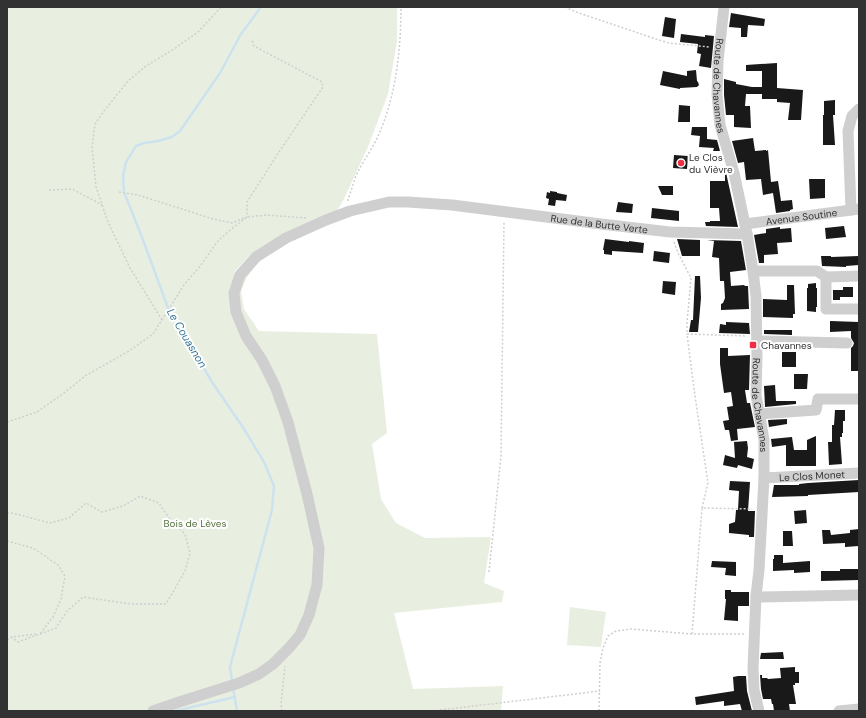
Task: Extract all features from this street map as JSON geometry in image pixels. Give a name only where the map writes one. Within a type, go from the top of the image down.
[{"type":"street","name":"Route de Chavannes","points":[[724,7],[719,48],[717,95],[720,125],[734,174],[746,229],[753,271],[756,296],[756,395],[764,440],[764,478],[756,596],[753,669],[754,690],[759,711]]},
{"type":"street","points":[[855,209],[848,131],[852,116],[859,109]]},
{"type":"street","name":"Rue de la Butte Verte","points":[[154,711],[239,684],[259,674],[273,664],[300,634],[309,615],[317,585],[319,548],[307,494],[288,422],[275,386],[262,360],[246,336],[236,312],[234,293],[240,275],[256,257],[286,238],[326,220],[350,211],[389,202],[452,205],[670,232],[746,229]]},
{"type":"street","name":"Avenue Soutine","points":[[746,229],[855,209]]},
{"type":"street","points":[[753,271],[817,271],[826,277],[859,276]]},
{"type":"street","points":[[826,277],[826,309],[859,309]]},
{"type":"street","points":[[757,339],[847,343]]},
{"type":"street","points":[[759,414],[816,410],[818,399],[859,399]]},
{"type":"street","name":"Le Clos Monet","points":[[764,478],[859,473]]},
{"type":"street","points":[[756,596],[859,595]]},
{"type":"street","points":[[839,711],[859,709]]},
{"type":"path","points":[[162,320],[130,268],[108,222],[102,205],[96,187],[92,147],[95,124],[128,81],[146,66],[198,32],[221,7]]},
{"type":"path","points":[[350,211],[348,199],[356,176],[378,136],[390,105],[397,69],[401,7]]},
{"type":"path","points":[[565,7],[669,43],[719,48]]},
{"type":"path","points":[[247,217],[247,202],[323,87],[322,82],[254,46],[252,40]]},
{"type":"path","points":[[49,190],[72,189],[102,205]]},
{"type":"path","points":[[118,192],[138,195],[213,219],[232,223],[247,217],[266,215],[311,219]]},
{"type":"path","points":[[489,572],[501,456],[504,211]]},
{"type":"path","points":[[7,422],[37,412],[86,376],[135,347],[153,334],[184,285],[201,265],[217,242],[247,217]]},
{"type":"path","points":[[670,232],[678,253],[691,278],[687,323],[694,389],[708,483],[702,508],[692,634]]},
{"type":"path","points":[[688,334],[757,339]]},
{"type":"path","points":[[7,513],[50,523],[69,518],[86,503],[102,512],[123,506],[140,496],[159,503],[169,518],[186,534],[190,553],[185,570],[166,604],[131,604],[83,597],[67,611],[56,628],[18,642],[12,637]]},
{"type":"path","points":[[702,508],[762,510]]},
{"type":"path","points":[[7,541],[33,548],[58,565],[65,576],[61,598],[53,617],[40,634],[12,637],[7,640]]},
{"type":"path","points":[[599,711],[600,663],[603,648],[608,636],[616,631],[631,629],[692,634],[754,634]]},
{"type":"path","points":[[282,711],[281,704],[284,670],[289,648]]},
{"type":"path","points":[[432,711],[600,691]]},
{"type":"green space","name":"Bois de Lèves","points":[[7,7],[397,7],[397,41],[388,94],[368,147],[343,201],[335,214],[251,254],[235,271],[230,297],[241,316],[238,293],[243,276],[261,259],[247,277],[241,291],[244,309],[259,331],[377,334],[387,433],[372,444],[381,499],[396,523],[425,538],[491,537],[484,583],[504,591],[502,602],[394,613],[413,689],[503,686],[501,711],[7,711]]},
{"type":"green space","points":[[570,607],[606,612],[601,647],[567,645]]},
{"type":"building","points":[[731,13],[765,19],[764,26],[748,25],[747,37],[741,37],[741,28],[729,27]]},
{"type":"building","points":[[665,17],[676,19],[674,38],[662,36]]},
{"type":"building","points":[[681,34],[705,37],[705,35],[714,36],[711,68],[699,66],[701,54],[697,53],[698,44],[680,42]]},
{"type":"building","points":[[777,63],[777,88],[803,90],[801,120],[788,120],[790,103],[777,102],[777,99],[762,99],[762,94],[746,94],[745,106],[750,106],[751,128],[734,127],[734,115],[726,115],[724,79],[736,82],[736,84],[762,87],[762,71],[746,71],[746,65]]},
{"type":"building","points":[[696,70],[699,85],[697,87],[680,89],[660,85],[663,71],[687,76],[687,71]]},
{"type":"building","points":[[835,100],[835,115],[833,115],[835,145],[823,145],[824,101]]},
{"type":"building","points":[[679,105],[690,106],[690,122],[678,122]]},
{"type":"building","points":[[692,127],[707,127],[707,139],[717,140],[720,151],[713,151],[714,148],[699,147],[700,136],[691,135]]},
{"type":"building","points":[[753,138],[755,151],[768,150],[771,182],[778,181],[781,201],[792,200],[793,209],[790,211],[776,213],[773,193],[763,195],[761,179],[746,180],[744,162],[738,163],[732,141]]},
{"type":"building","name":"Le Clos du Vièvre","points":[[674,155],[688,156],[687,169],[673,168]]},
{"type":"building","points":[[725,168],[738,227],[706,226],[705,222],[720,221],[719,208],[710,208],[710,181],[725,181]]},
{"type":"building","points":[[809,179],[825,179],[825,198],[810,199]]},
{"type":"building","points":[[658,186],[673,186],[673,195],[662,195]]},
{"type":"building","points":[[550,191],[567,195],[566,201],[556,200],[555,206],[548,205],[549,199],[546,198],[547,192],[550,193]]},
{"type":"building","points":[[618,202],[633,204],[632,213],[616,212]]},
{"type":"building","points":[[652,208],[679,211],[679,221],[651,218]]},
{"type":"building","points":[[844,226],[846,237],[826,239],[825,228]]},
{"type":"building","points":[[780,227],[780,229],[791,228],[792,242],[777,243],[778,254],[764,255],[764,263],[759,263],[754,235],[766,233],[766,229]]},
{"type":"building","points":[[605,239],[644,243],[643,253],[612,251],[612,255],[604,254],[603,250]]},
{"type":"building","points":[[677,239],[700,240],[700,256],[682,256]]},
{"type":"building","points":[[707,240],[741,241],[746,270],[730,272],[731,286],[748,286],[749,309],[721,310],[721,304],[725,298],[724,281],[720,281],[719,258],[712,257],[714,241]]},
{"type":"building","points":[[654,251],[670,253],[669,263],[653,261]]},
{"type":"building","points":[[821,256],[859,256],[859,265],[846,267],[822,266]]},
{"type":"building","points":[[695,276],[700,276],[701,298],[698,332],[689,332],[691,320],[693,320]]},
{"type":"building","points":[[663,281],[676,282],[675,295],[662,293]]},
{"type":"building","points":[[816,283],[816,312],[807,311],[808,284]]},
{"type":"building","points":[[787,285],[794,285],[795,314],[793,314],[793,318],[763,317],[763,299],[787,300]]},
{"type":"building","points":[[843,287],[853,287],[853,297],[840,297],[840,300],[833,300],[833,290],[843,290]]},
{"type":"building","points":[[830,321],[859,322],[859,371],[851,371],[851,348],[854,343],[851,338],[851,331],[830,332]]},
{"type":"building","points":[[726,322],[749,323],[750,334],[719,333],[720,324],[726,325]]},
{"type":"building","points":[[764,330],[792,330],[792,335],[764,334]]},
{"type":"building","points":[[720,348],[728,348],[728,356],[750,355],[749,390],[745,390],[747,403],[750,403],[755,427],[737,429],[738,440],[731,441],[729,430],[725,430],[723,421],[729,420],[727,407],[733,406],[731,392],[724,393],[720,364]]},
{"type":"building","points":[[782,352],[796,352],[796,367],[782,367]]},
{"type":"building","points":[[794,374],[808,374],[807,389],[794,389]]},
{"type":"building","points":[[775,385],[776,401],[796,401],[796,404],[765,407],[764,386]]},
{"type":"building","points":[[835,410],[845,410],[843,433],[842,437],[840,437],[842,464],[829,465],[828,442],[832,442],[832,425],[834,425]]},
{"type":"building","points":[[787,419],[787,424],[769,427],[768,420]]},
{"type":"building","points":[[816,436],[816,466],[786,466],[786,445],[772,447],[771,439],[792,437],[794,450],[807,450],[807,440]]},
{"type":"building","points":[[747,441],[747,457],[754,459],[752,469],[738,465],[737,468],[723,465],[725,455],[735,458],[734,442]]},
{"type":"building","points":[[859,480],[859,492],[772,497],[774,485],[799,485],[808,483]]},
{"type":"building","points":[[730,481],[750,482],[748,511],[755,511],[754,537],[729,533],[729,524],[735,522],[736,510],[738,510],[739,491],[729,490]]},
{"type":"building","points":[[806,510],[807,523],[795,524],[794,511]]},
{"type":"building","points":[[859,529],[859,546],[845,547],[845,543],[823,544],[822,530],[830,530],[831,535],[850,533],[850,530]]},
{"type":"building","points":[[783,531],[792,531],[793,546],[783,546]]},
{"type":"building","points":[[774,555],[783,555],[783,563],[810,561],[810,572],[794,573],[794,570],[773,571]]},
{"type":"building","points":[[712,561],[736,562],[736,576],[725,575],[726,568],[711,567]]},
{"type":"building","points":[[840,569],[859,569],[859,580],[821,581],[821,571],[840,571]]},
{"type":"building","points":[[725,590],[731,590],[731,592],[749,592],[749,606],[738,606],[738,621],[724,620],[726,599]]},
{"type":"building","points":[[783,652],[784,659],[760,659],[761,653]]},
{"type":"building","points":[[795,667],[795,672],[799,672],[799,683],[795,683],[795,685],[793,685],[796,704],[789,704],[790,711],[774,711],[771,699],[763,699],[760,675],[762,675],[762,678],[768,679],[781,678],[780,668]]},
{"type":"building","points":[[746,676],[747,691],[752,711],[742,711],[740,704],[724,706],[724,701],[696,705],[695,697],[734,691],[733,677]]},
{"type":"waterway","name":"Le Couasnon","points":[[232,681],[230,667],[272,510],[274,486],[264,462],[171,316],[124,192],[123,176],[126,162],[136,146],[172,137],[180,131],[220,73],[241,34],[261,7]]},
{"type":"waterway","name":"Le Couasnon","points":[[233,688],[237,711]]},
{"type":"waterway","points":[[175,711],[235,697]]},
{"type":"place","name":"Le Clos du Vièvre","points":[[681,163]]},
{"type":"place","name":"Chavannes","points":[[753,345]]}]
